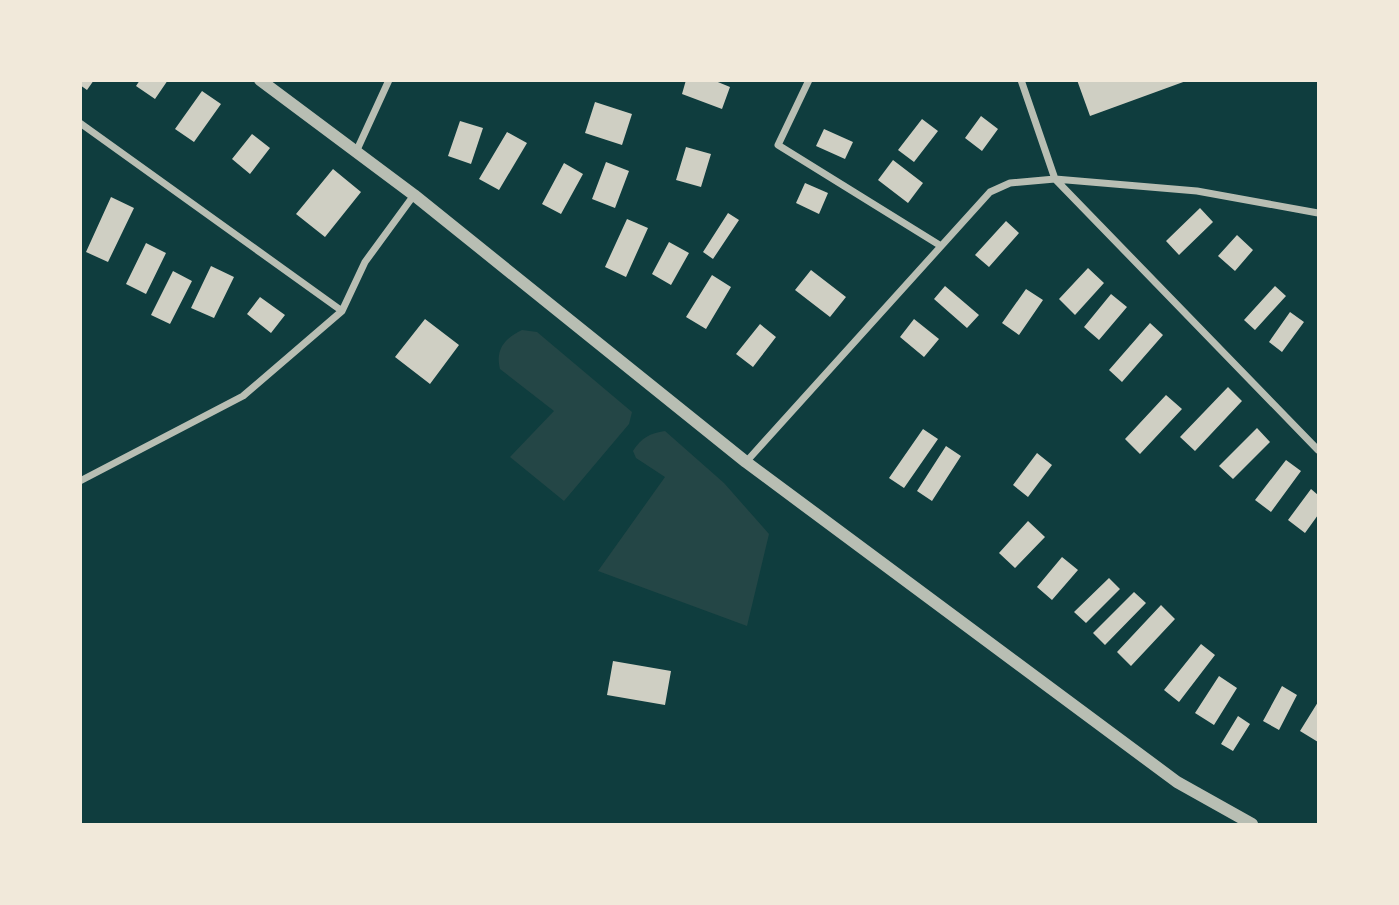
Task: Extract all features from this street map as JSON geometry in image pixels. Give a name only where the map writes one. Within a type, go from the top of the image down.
[{"type":"street","points":[[260,80],[414,195],[746,462],[1177,782],[1252,824]]},
{"type":"street","points":[[356,152],[389,80]]},
{"type":"street","points":[[809,80],[778,145],[941,246]]},
{"type":"street","points":[[1021,80],[1055,178],[1318,450]]},
{"type":"street","points":[[80,123],[342,311]]},
{"type":"street","points":[[746,462],[990,192],[1010,183],[1055,178],[1197,191],[1318,213]]},
{"type":"street","points":[[80,481],[243,396],[342,311],[365,262],[414,195]]},
{"type":"shaded area","points":[[522,330],[537,332],[632,412],[629,424],[564,501],[510,457],[554,411],[500,369],[500,350],[511,337]]},
{"type":"shaded area","points":[[665,431],[724,483],[769,534],[747,626],[598,571],[665,477],[636,458],[633,451],[646,437]]},
{"type":"building","points":[[80,80],[94,80],[87,90],[80,85]]},
{"type":"building","points":[[140,80],[168,80],[155,99],[136,86]]},
{"type":"building","points":[[686,80],[713,80],[730,87],[722,109],[682,94]]},
{"type":"building","points":[[1077,80],[1186,80],[1186,81],[1090,116]]},
{"type":"building","points":[[202,91],[221,104],[194,142],[175,129]]},
{"type":"building","points":[[595,102],[632,114],[622,145],[585,133]]},
{"type":"building","points":[[981,116],[998,129],[982,151],[965,138]]},
{"type":"building","points":[[922,119],[938,131],[914,162],[898,150]]},
{"type":"building","points":[[460,121],[483,128],[471,164],[448,156]]},
{"type":"building","points":[[824,129],[853,142],[845,159],[816,146]]},
{"type":"building","points":[[507,132],[527,143],[499,190],[479,179]]},
{"type":"building","points":[[252,134],[270,148],[250,174],[232,159]]},
{"type":"building","points":[[686,147],[711,154],[701,187],[676,180]]},
{"type":"building","points":[[893,160],[923,183],[908,203],[878,180]]},
{"type":"building","points":[[606,162],[629,171],[615,208],[592,199]]},
{"type":"building","points":[[564,163],[583,174],[561,214],[542,204]]},
{"type":"building","points":[[333,169],[361,192],[325,237],[296,214]]},
{"type":"building","points":[[805,183],[828,193],[819,214],[796,203]]},
{"type":"building","points":[[111,197],[134,208],[108,262],[86,252]]},
{"type":"building","points":[[1200,208],[1213,222],[1179,255],[1166,241]]},
{"type":"building","points":[[728,213],[739,220],[713,259],[703,252]]},
{"type":"building","points":[[627,219],[648,228],[626,277],[605,267]]},
{"type":"building","points":[[1006,221],[1019,233],[989,267],[975,255]]},
{"type":"building","points":[[1237,235],[1253,250],[1235,271],[1218,256]]},
{"type":"building","points":[[669,242],[689,253],[671,285],[652,274]]},
{"type":"building","points":[[146,243],[166,253],[146,294],[126,284]]},
{"type":"building","points":[[211,266],[234,277],[214,318],[191,308]]},
{"type":"building","points":[[1088,268],[1104,283],[1075,315],[1059,299]]},
{"type":"building","points":[[811,270],[846,297],[830,317],[795,290]]},
{"type":"building","points":[[173,271],[192,281],[170,324],[151,315]]},
{"type":"building","points":[[712,275],[731,287],[706,329],[686,317]]},
{"type":"building","points":[[945,286],[979,315],[967,328],[934,299]]},
{"type":"building","points":[[1275,286],[1286,296],[1255,330],[1244,320]]},
{"type":"building","points":[[1026,289],[1043,300],[1019,335],[1002,323]]},
{"type":"building","points":[[1111,294],[1127,307],[1099,340],[1084,327]]},
{"type":"building","points":[[260,297],[285,315],[271,333],[247,314]]},
{"type":"building","points":[[1290,312],[1304,322],[1282,352],[1269,342]]},
{"type":"building","points":[[425,319],[459,345],[430,384],[395,357]]},
{"type":"building","points":[[914,319],[939,339],[924,357],[900,337]]},
{"type":"building","points":[[1150,323],[1163,335],[1122,382],[1109,370]]},
{"type":"building","points":[[760,324],[776,337],[753,367],[736,354]]},
{"type":"building","points":[[1228,387],[1242,401],[1195,451],[1180,437]]},
{"type":"building","points":[[1166,395],[1182,409],[1140,454],[1125,439]]},
{"type":"building","points":[[1257,428],[1270,442],[1233,479],[1219,466]]},
{"type":"building","points":[[923,429],[938,439],[904,488],[889,478]]},
{"type":"building","points":[[946,446],[961,456],[932,501],[917,491]]},
{"type":"building","points":[[1037,453],[1052,465],[1028,497],[1013,485]]},
{"type":"building","points":[[1286,460],[1301,471],[1271,512],[1255,500]]},
{"type":"building","points":[[1311,489],[1318,495],[1318,515],[1305,533],[1288,520]]},
{"type":"building","points":[[1028,521],[1045,537],[1015,568],[999,553]]},
{"type":"building","points":[[1062,557],[1078,570],[1052,600],[1037,587]]},
{"type":"building","points":[[1109,578],[1120,589],[1086,623],[1074,612]]},
{"type":"building","points":[[1134,592],[1146,603],[1105,645],[1093,633]]},
{"type":"building","points":[[1161,605],[1175,619],[1131,666],[1117,652]]},
{"type":"building","points":[[1201,644],[1215,655],[1179,702],[1164,690]]},
{"type":"building","points":[[613,661],[671,671],[665,705],[607,695]]},
{"type":"building","points":[[1219,676],[1237,688],[1214,725],[1195,713]]},
{"type":"building","points":[[1282,686],[1297,695],[1279,730],[1263,721]]},
{"type":"building","points":[[1318,702],[1318,742],[1300,731]]},
{"type":"building","points":[[1238,716],[1250,724],[1233,751],[1221,744]]}]
